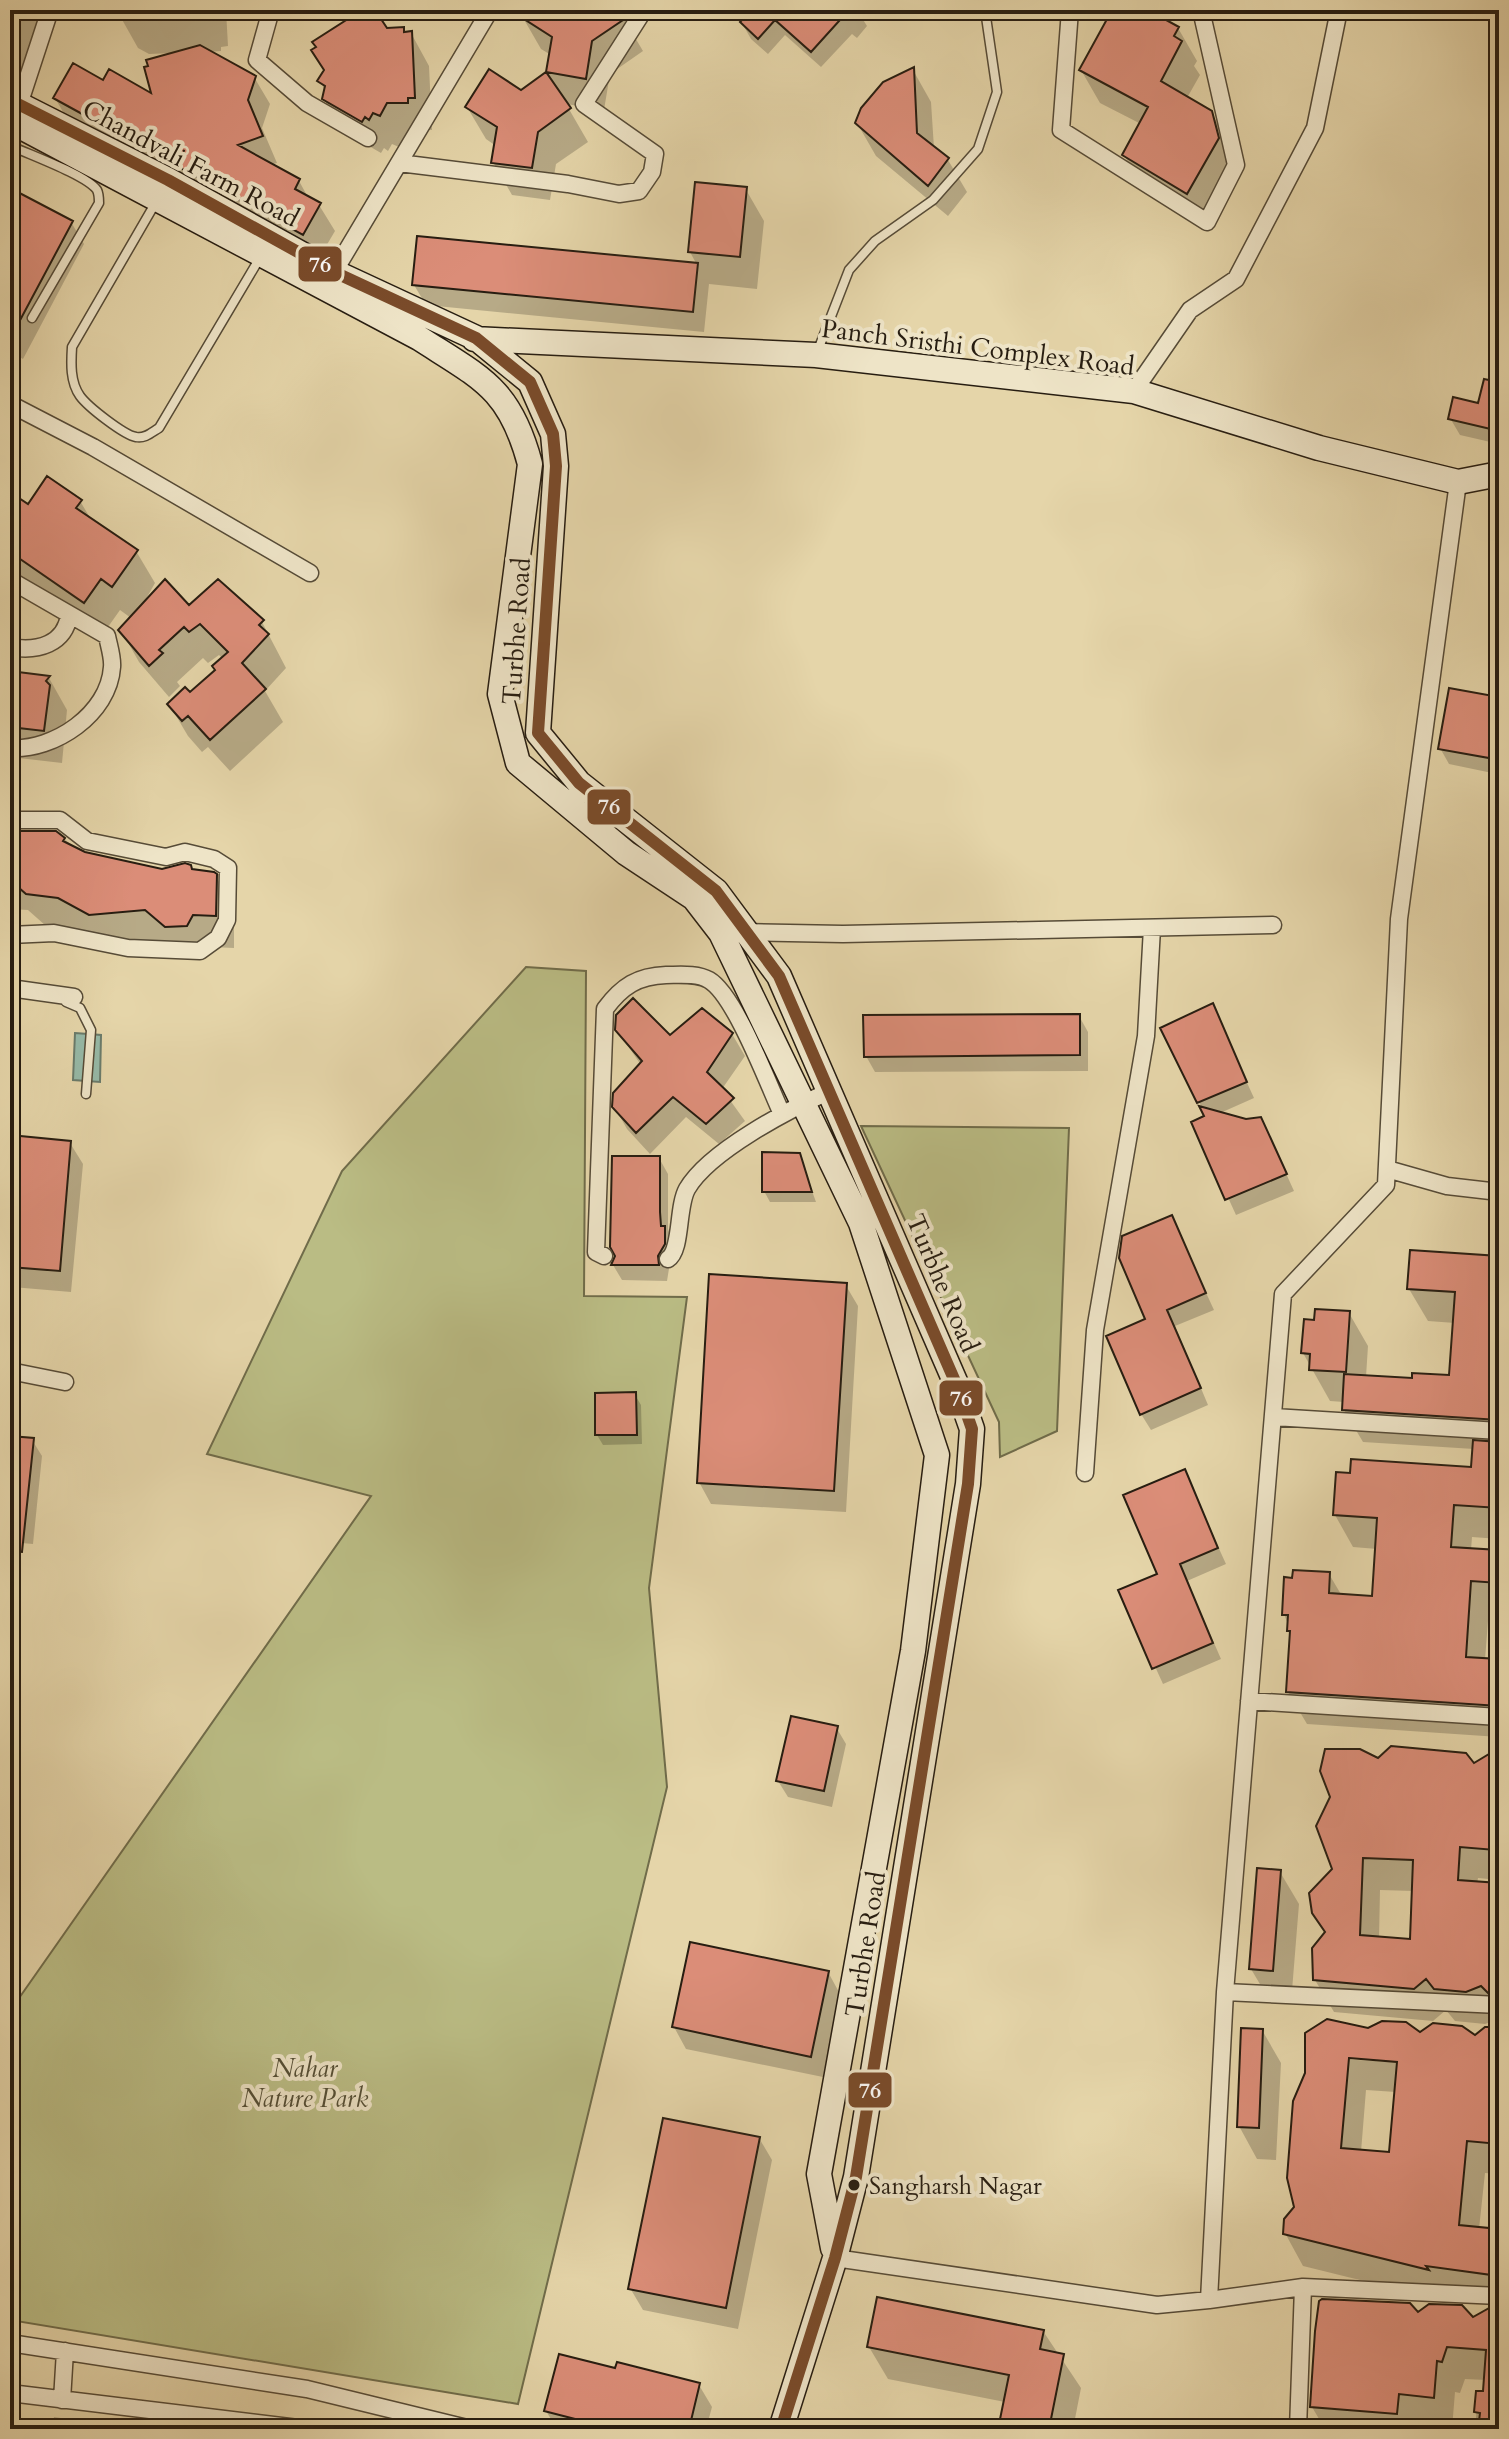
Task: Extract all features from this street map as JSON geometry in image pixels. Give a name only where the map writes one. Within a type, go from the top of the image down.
[{"type":"street","points":[[15,115],[50,10]]},
{"type":"street","points":[[271,10],[257,60],[307,103],[368,138]]},
{"type":"street","points":[[399,163],[568,184],[619,194],[639,191],[652,172],[655,154],[584,104],[644,10]]},
{"type":"street","points":[[1070,10],[1061,130],[1207,222],[1236,165],[1201,10]]},
{"type":"street","points":[[1134,391],[1190,310],[1236,279],[1315,128],[1339,10]]},
{"type":"street","points":[[334,272],[485,11]]},
{"type":"street","name":"Chandvali Farm Road","points":[[15,115],[91,163],[162,190],[267,247],[484,378],[521,429],[530,464],[500,694],[504,709]]},
{"type":"street","name":"Chandvali Farm Road","points":[[267,247],[334,272],[476,338]]},
{"type":"street","name":"Panch Sristhi Complex Road","points":[[441,352],[476,338],[816,355],[1134,391],[1319,448],[1458,482],[1499,474]]},
{"type":"street","name":"Turbhe Road","points":[[476,338],[530,382],[553,434],[556,466],[538,733],[579,783],[716,891],[779,976],[830,1091],[871,1216],[972,1429],[968,1484],[864,2129],[835,2258],[781,2429]]},
{"type":"street","points":[[10,404],[93,447],[310,573]]},
{"type":"street","points":[[1209,2300],[1225,1992],[1283,1294],[1386,1185],[1399,919],[1458,482]]},
{"type":"street","points":[[10,580],[107,636],[112,666],[106,691],[69,734],[23,749],[10,748]]},
{"type":"street","points":[[10,647],[23,649],[57,642],[67,631],[69,615]]},
{"type":"street","points":[[539,703],[504,709],[518,763],[626,853],[694,898],[721,933],[805,1102],[871,1216],[937,1455],[913,1651],[819,2174],[835,2258],[1157,2305],[1303,2287],[1499,2296]]},
{"type":"street","points":[[10,820],[60,820],[87,841],[166,857],[185,852],[214,859],[228,868],[230,882],[227,920],[218,938],[200,951],[128,948],[54,933],[10,935]]},
{"type":"street","points":[[721,933],[843,934],[1273,925]]},
{"type":"street","points":[[1085,1473],[1095,1330],[1142,1063],[1152,928]]},
{"type":"street","points":[[604,1256],[596,1252],[605,1009],[625,988],[645,976],[690,975],[708,980],[727,998],[782,1114]]},
{"type":"street","points":[[10,990],[74,997]]},
{"type":"street","points":[[668,1259],[675,1250],[681,1203],[694,1180],[708,1165],[782,1114],[830,1091]]},
{"type":"street","points":[[1387,1169],[1447,1186],[1499,1192]]},
{"type":"street","points":[[10,1371],[65,1382]]},
{"type":"street","points":[[1274,1417],[1499,1431]]},
{"type":"street","points":[[933,1440],[972,1429]]},
{"type":"street","points":[[1249,1701],[1499,1717]]},
{"type":"street","points":[[1225,1992],[1499,2005]]},
{"type":"street","points":[[1298,2429],[1303,2287]]},
{"type":"street","points":[[10,2343],[307,2389],[471,2429]]},
{"type":"street","points":[[62,2400],[65,2351]]},
{"type":"street","points":[[10,2393],[244,2425],[306,2429]]},
{"type":"lane","points":[[816,355],[849,270],[875,241],[933,200],[978,149],[997,92],[985,10]]},
{"type":"lane","points":[[15,115],[11,146],[91,163],[99,203],[32,318]]},
{"type":"lane","points":[[162,190],[72,347],[71,372],[79,395],[99,414],[135,437],[147,436],[159,428],[267,247]]},
{"type":"lane","points":[[10,990],[63,1001],[80,1008],[91,1030],[86,1094]]},
{"type":"green space","name":"Nahar Nature Park","points":[[526,967],[586,971],[584,1296],[687,1297],[649,1588],[667,1787],[518,2404],[10,2320],[10,2011],[371,1496],[207,1454],[342,1171]]},
{"type":"green space","points":[[861,1126],[1069,1128],[1057,1431],[1000,1457],[999,1422]]},
{"type":"shaded area","points":[[75,1033],[101,1035],[100,1082],[73,1080]]},
{"type":"building","points":[[362,10],[375,10],[387,28],[404,27],[404,32],[412,31],[415,98],[408,98],[408,103],[387,103],[380,116],[373,113],[369,120],[365,117],[362,122],[322,99],[325,86],[317,81],[324,70],[311,50],[316,47],[312,42]]},
{"type":"building","points":[[510,10],[631,10],[626,18],[592,41],[586,79],[546,72],[552,37]]},
{"type":"building","points":[[751,10],[849,10],[811,52],[775,20],[758,39],[740,22]]},
{"type":"building","points":[[1112,10],[1148,10],[1179,27],[1174,36],[1182,41],[1161,81],[1212,111],[1219,138],[1187,194],[1122,155],[1148,107],[1079,70]]},
{"type":"building","points":[[200,45],[256,76],[248,100],[263,136],[238,145],[300,179],[295,189],[321,203],[303,235],[53,98],[73,63],[103,80],[109,69],[151,93],[144,67],[148,66],[146,60]]},
{"type":"building","points":[[914,67],[917,133],[949,158],[928,186],[855,123],[861,108],[883,82]]},
{"type":"building","points":[[489,69],[521,90],[546,72],[571,108],[538,132],[532,168],[491,163],[497,127],[465,107]]},
{"type":"building","points":[[695,182],[747,187],[740,257],[688,252]]},
{"type":"building","points":[[10,188],[73,221],[10,339]]},
{"type":"building","points":[[417,236],[698,263],[693,312],[412,285]]},
{"type":"building","points":[[1484,379],[1499,382],[1499,431],[1448,419],[1453,397],[1478,403]]},
{"type":"building","points":[[47,476],[82,500],[76,508],[138,550],[112,587],[101,579],[84,603],[10,552],[10,492],[28,504]]},
{"type":"building","points":[[165,579],[189,605],[218,579],[264,620],[259,625],[269,634],[242,663],[266,689],[210,740],[188,716],[182,721],[167,704],[185,687],[190,692],[215,670],[212,666],[228,652],[200,624],[189,632],[184,627],[159,650],[163,653],[149,666],[118,630]]},
{"type":"building","points":[[10,671],[50,676],[46,681],[50,685],[44,731],[10,727]]},
{"type":"building","points":[[1449,688],[1499,697],[1489,758],[1438,749]]},
{"type":"building","points":[[10,831],[56,831],[65,838],[63,841],[85,852],[162,869],[185,863],[192,869],[214,872],[217,874],[216,916],[193,915],[187,926],[165,927],[145,910],[89,915],[58,898],[26,894],[10,880]]},
{"type":"building","points":[[633,998],[670,1035],[702,1008],[733,1033],[707,1072],[734,1098],[706,1124],[673,1097],[636,1133],[612,1107],[613,1093],[642,1061],[615,1030],[616,1015]]},
{"type":"building","points":[[1213,1003],[1247,1082],[1197,1103],[1160,1028]]},
{"type":"building","points":[[1080,1014],[1080,1055],[864,1057],[863,1015]]},
{"type":"building","points":[[1199,1106],[1246,1119],[1261,1117],[1287,1174],[1225,1200],[1191,1122],[1204,1116]]},
{"type":"building","points":[[10,1135],[71,1141],[60,1271],[10,1267]]},
{"type":"building","points":[[762,1152],[800,1153],[812,1192],[762,1192]]},
{"type":"building","points":[[612,1156],[660,1156],[660,1212],[661,1226],[665,1226],[665,1244],[658,1256],[659,1265],[611,1265],[615,1256],[610,1247]]},
{"type":"building","points":[[1172,1215],[1206,1293],[1167,1310],[1201,1388],[1140,1415],[1106,1336],[1145,1319],[1119,1258],[1122,1236]]},
{"type":"building","points":[[1410,1250],[1499,1256],[1499,1420],[1342,1410],[1344,1374],[1412,1378],[1412,1373],[1449,1375],[1455,1292],[1407,1289]]},
{"type":"building","points":[[709,1274],[847,1283],[834,1491],[697,1483]]},
{"type":"building","points":[[1315,1309],[1350,1311],[1346,1372],[1309,1370],[1310,1354],[1301,1353],[1304,1319],[1314,1320]]},
{"type":"building","points":[[636,1392],[637,1435],[595,1435],[595,1393]]},
{"type":"building","points":[[10,1436],[34,1438],[22,1552],[10,1551]]},
{"type":"building","points":[[1473,1440],[1499,1442],[1499,1508],[1454,1505],[1451,1547],[1499,1550],[1499,1583],[1471,1581],[1466,1657],[1499,1659],[1499,1706],[1286,1692],[1290,1631],[1287,1631],[1288,1615],[1282,1615],[1284,1577],[1292,1578],[1293,1570],[1330,1572],[1329,1593],[1372,1596],[1377,1518],[1333,1515],[1336,1472],[1350,1473],[1351,1459],[1471,1467]]},
{"type":"building","points":[[1185,1469],[1218,1548],[1180,1564],[1213,1643],[1152,1669],[1118,1590],[1157,1574],[1123,1495]]},
{"type":"building","points":[[791,1716],[838,1726],[824,1791],[776,1781]]},
{"type":"building","points":[[1391,1746],[1466,1753],[1474,1763],[1489,1754],[1499,1756],[1495,1850],[1460,1847],[1458,1880],[1499,1883],[1499,1994],[1489,1994],[1481,1986],[1466,1992],[1434,1989],[1426,1979],[1414,1989],[1313,1980],[1312,1948],[1325,1932],[1312,1913],[1309,1893],[1332,1869],[1316,1826],[1330,1797],[1320,1771],[1325,1749],[1360,1749],[1378,1758]],"holes":[[[1363,1858],[1413,1860],[1410,1939],[1360,1935]]]},
{"type":"building","points":[[1257,1868],[1281,1870],[1273,1971],[1249,1969]]},
{"type":"building","points":[[690,1942],[829,1971],[811,2057],[672,2027]]},
{"type":"building","points":[[1327,2019],[1368,2028],[1382,2021],[1406,2022],[1420,2032],[1433,2023],[1462,2026],[1475,2035],[1485,2027],[1499,2027],[1499,2144],[1467,2141],[1459,2225],[1499,2229],[1499,2276],[1426,2266],[1429,2270],[1283,2234],[1284,2219],[1294,2207],[1287,2178],[1293,2101],[1305,2073],[1305,2033]],"holes":[[[1349,2058],[1397,2062],[1389,2152],[1341,2148]]]},
{"type":"building","points":[[1241,2028],[1263,2029],[1259,2128],[1237,2127]]},
{"type":"building","points":[[663,2118],[760,2137],[726,2308],[628,2289]]},
{"type":"building","points":[[877,2297],[1044,2330],[1040,2349],[1064,2354],[1049,2429],[998,2429],[1009,2375],[867,2347]]},
{"type":"building","points":[[1319,2301],[1410,2303],[1418,2312],[1429,2304],[1462,2305],[1473,2317],[1491,2307],[1499,2307],[1499,2429],[1478,2429],[1480,2413],[1474,2412],[1476,2391],[1483,2391],[1486,2350],[1447,2347],[1442,2362],[1437,2361],[1434,2398],[1399,2394],[1397,2414],[1310,2407],[1315,2331]]},
{"type":"building","points":[[559,2354],[615,2368],[617,2362],[700,2383],[689,2429],[614,2429],[544,2411]]},
{"type":"transit line","name":"76","points":[[10,100],[168,180],[334,272],[476,338],[530,382],[553,434],[556,466],[538,733],[579,783],[716,891],[779,976],[957,1386],[972,1429],[968,1484],[856,2177],[835,2258],[781,2429]]},
{"type":"place","name":"Sangharsh Nagar","points":[[854,2185]]}]
